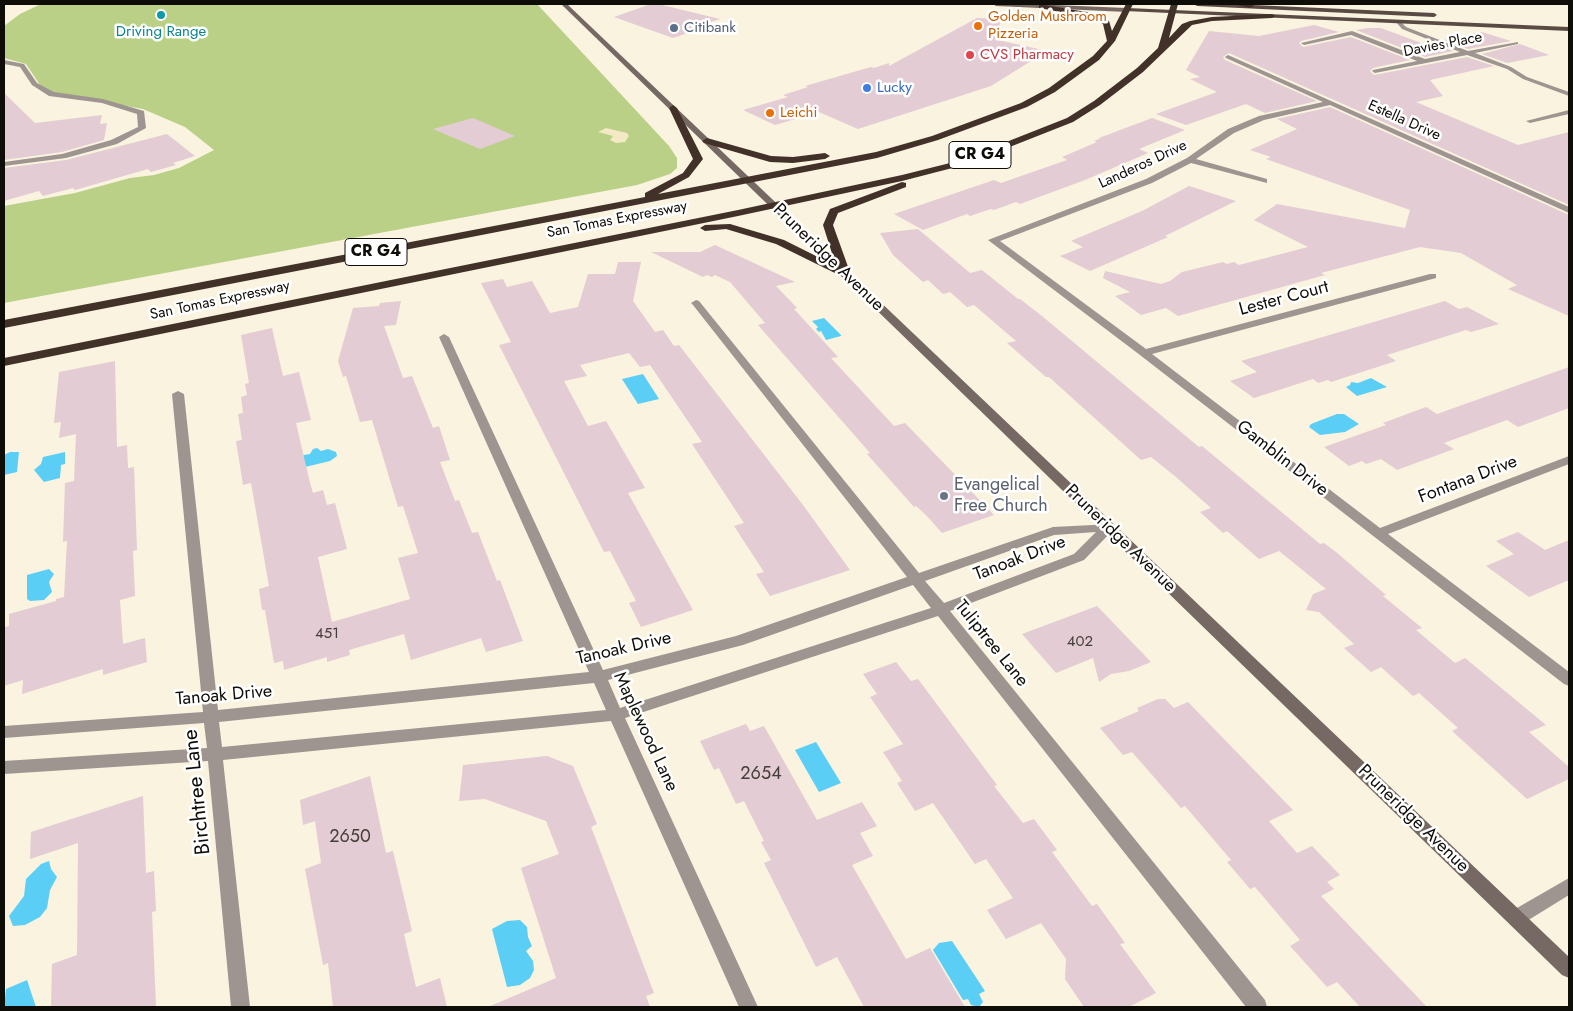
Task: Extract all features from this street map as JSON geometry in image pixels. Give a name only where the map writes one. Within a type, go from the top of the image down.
[{"type":"highway","points":[[1237,4],[1250,6]]},
{"type":"highway","points":[[1042,6],[1089,15],[1106,23],[1111,41]]},
{"type":"highway","name":"San Tomas Expressway","points":[[4,324],[748,181],[877,154],[934,138],[1024,105],[1052,90],[1096,58],[1111,41],[1128,7]]},
{"type":"highway","name":"San Tomas Expressway","points":[[4,362],[773,205],[902,178],[961,163],[1070,120],[1097,103],[1140,70],[1162,48],[1173,8]]},
{"type":"highway","points":[[1162,48],[1184,26],[1190,23],[1212,19],[1272,16]]},
{"type":"highway","points":[[635,202],[686,174],[698,159],[672,108]]},
{"type":"highway","points":[[707,141],[770,159],[793,160],[934,138]]},
{"type":"highway","points":[[845,275],[828,225],[834,211],[961,163]]},
{"type":"highway","points":[[609,238],[726,226],[780,242],[845,275]]},
{"type":"main road","name":"Pruneridge Avenue","points":[[564,4],[1569,969]]},
{"type":"main road","points":[[996,4],[1173,8],[1272,16],[1569,30]]},
{"type":"main road","points":[[1197,4],[1443,15]]},
{"type":"street","points":[[1399,22],[1404,28],[1509,68],[1525,78],[1569,94]]},
{"type":"street","points":[[1304,42],[1352,33],[1424,61]]},
{"type":"street","name":"Davies Place","points":[[1375,71],[1516,43]]},
{"type":"street","name":"Estella Drive","points":[[1228,57],[1569,210]]},
{"type":"street","points":[[4,62],[22,66],[34,84],[52,94],[103,102],[141,113],[142,128],[114,142],[63,156],[4,164]]},
{"type":"street","name":"Landeros Drive","points":[[993,240],[1112,196],[1190,160],[1231,132],[1262,118],[1330,103]]},
{"type":"street","points":[[1530,122],[1569,112]]},
{"type":"street","points":[[1190,160],[1264,181]]},
{"type":"street","name":"Gamblin Drive","points":[[993,240],[1144,353],[1569,680]]},
{"type":"street","name":"Lester Court","points":[[1144,353],[1433,276]]},
{"type":"street","name":"Tuliptree Lane","points":[[696,304],[1258,1007]]},
{"type":"street","name":"Maplewood Lane","points":[[444,337],[749,1007]]},
{"type":"street","name":"Birchtree Lane","points":[[178,394],[241,1007]]},
{"type":"street","name":"Fontana Drive","points":[[1379,533],[1569,460]]},
{"type":"street","name":"Tanoak Drive","points":[[4,732],[211,717],[599,678],[738,640],[916,580],[1053,531],[1108,527]]},
{"type":"street","name":"Tanoak Drive","points":[[4,768],[215,754],[616,715],[940,610],[1079,557],[1108,527]]},
{"type":"street","points":[[1516,918],[1569,886]]},
{"type":"green space","points":[[41,4],[537,4],[669,146],[677,158],[677,168],[670,174],[637,185],[4,303],[4,206],[75,193],[130,178],[154,175],[179,168],[214,150],[185,127],[143,109],[55,93],[40,85],[26,64],[4,58],[4,26],[20,14]]},
{"type":"sand","points":[[606,128],[627,133],[629,136],[625,142],[616,143],[610,140],[613,136],[598,132]]},
{"type":"water","points":[[824,318],[841,336],[826,340],[821,331],[819,332],[816,329],[818,327],[812,321]]},
{"type":"water","points":[[643,374],[659,399],[638,404],[622,379]]},
{"type":"water","points":[[1371,378],[1387,387],[1357,396],[1346,387],[1351,382],[1358,383]]},
{"type":"water","points":[[1337,414],[1344,414],[1359,424],[1345,432],[1320,435],[1309,427],[1311,424]]},
{"type":"water","points":[[317,448],[321,451],[328,449],[336,452],[337,456],[330,461],[305,467],[296,461],[304,455],[310,454],[313,449]]},
{"type":"water","points":[[10,452],[19,452],[17,472],[4,475],[4,455]]},
{"type":"water","points":[[65,452],[65,464],[61,465],[60,478],[44,482],[34,470],[41,464],[43,457]]},
{"type":"water","points":[[49,569],[54,574],[49,582],[52,592],[44,600],[30,601],[27,599],[27,575]]},
{"type":"water","points":[[816,742],[841,783],[819,792],[795,750]]},
{"type":"water","points":[[49,861],[51,869],[57,877],[50,890],[47,908],[40,917],[25,925],[13,926],[9,916],[24,896],[26,879],[41,864]]},
{"type":"water","points":[[520,920],[527,927],[528,937],[532,946],[526,951],[533,961],[534,970],[530,978],[520,985],[507,987],[492,929],[507,921]]},
{"type":"water","points":[[952,941],[985,991],[979,994],[983,1002],[979,1007],[971,1005],[968,999],[963,1000],[933,950],[939,943]]},
{"type":"water","points":[[27,980],[36,1007],[4,1007],[6,989]]},
{"type":"building","points":[[651,4],[720,19],[704,24],[709,26],[673,38],[614,17]]},
{"type":"building","points":[[977,18],[1000,19],[998,40],[1047,51],[991,86],[858,129],[819,112],[775,125],[743,110],[788,97],[783,95],[808,87],[805,86],[871,67],[874,68],[889,63],[889,66]]},
{"type":"building","points":[[1314,25],[1339,32],[1301,41],[1299,43],[1303,47],[1351,37],[1410,60],[1373,68],[1370,71],[1374,75],[1467,57],[1494,66],[1430,80],[1443,96],[1416,102],[1518,145],[1569,132],[1569,205],[1229,53],[1223,57],[1225,60],[1317,101],[1265,113],[1246,104],[1186,125],[1156,114],[1217,92],[1190,79],[1200,77],[1186,70],[1209,31],[1259,36]]},
{"type":"building","points":[[1381,28],[1424,44],[1431,42],[1453,51],[1425,57],[1356,30]]},
{"type":"building","points":[[1482,32],[1511,41],[1468,49],[1444,40]]},
{"type":"building","points":[[1520,44],[1549,55],[1507,63],[1482,54]]},
{"type":"building","points":[[4,93],[35,123],[102,115],[100,124],[107,123],[104,140],[62,152],[4,160]]},
{"type":"building","points":[[1330,107],[1569,215],[1569,316],[1508,289],[1517,285],[1461,253],[1420,247],[1321,273],[1325,275],[1178,316],[1166,308],[1141,315],[1115,296],[1130,292],[1103,278],[1105,271],[1161,284],[1170,281],[1182,272],[1223,262],[1227,264],[1234,262],[1239,265],[1308,247],[1254,220],[1277,204],[1405,228],[1410,210],[1266,159],[1271,157],[1250,150],[1297,129],[1277,119]]},
{"type":"building","points":[[473,118],[515,136],[480,149],[433,129]]},
{"type":"building","points":[[1152,118],[1185,130],[1139,149],[1148,153],[1085,180],[1020,204],[1016,202],[970,216],[967,214],[923,230],[894,214],[994,180],[1001,183],[1067,160],[1062,157],[1097,142],[1094,141],[1101,138],[1099,138]]},
{"type":"building","points":[[167,134],[195,156],[173,163],[176,165],[151,172],[148,169],[75,190],[73,188],[43,196],[39,191],[4,201],[4,168],[66,160]]},
{"type":"building","points":[[1189,186],[1236,201],[1165,236],[1168,237],[1090,271],[1060,256],[1083,247],[1071,241],[1142,211]]},
{"type":"building","points":[[918,229],[970,273],[982,270],[1042,316],[1199,447],[1202,446],[1320,544],[1324,543],[1336,552],[1386,595],[1383,596],[1422,628],[1416,630],[1455,663],[1465,658],[1546,725],[1529,732],[1569,767],[1569,779],[1527,799],[1452,731],[1458,728],[1419,693],[1413,696],[1381,667],[1371,672],[1344,648],[1354,644],[1319,612],[1306,610],[1313,594],[1326,589],[1279,551],[1259,559],[1227,531],[1223,533],[1200,512],[1211,508],[1176,477],[1151,457],[1141,460],[1049,377],[1046,377],[1007,343],[1016,341],[974,305],[967,307],[950,292],[943,294],[928,280],[923,282],[893,255],[880,233]]},
{"type":"building","points":[[715,245],[795,282],[776,286],[797,308],[794,309],[838,357],[831,358],[894,426],[905,423],[994,515],[942,533],[926,515],[916,506],[914,507],[867,454],[870,453],[758,325],[765,323],[730,282],[715,275],[703,277],[651,252],[700,252]]},
{"type":"building","points":[[618,262],[641,262],[633,301],[655,332],[663,330],[674,346],[679,345],[803,505],[850,570],[770,596],[756,574],[764,572],[734,526],[744,523],[692,444],[702,442],[650,365],[640,367],[629,353],[580,365],[587,376],[564,381],[588,426],[606,421],[645,488],[628,493],[693,610],[641,627],[629,603],[636,601],[610,551],[604,552],[499,345],[511,342],[481,283],[503,279],[507,287],[532,281],[550,313],[578,307],[588,274],[615,274]]},
{"type":"building","points":[[401,301],[396,325],[384,326],[403,378],[412,376],[433,428],[439,426],[450,460],[440,462],[455,501],[459,500],[472,533],[478,532],[497,581],[500,580],[523,641],[486,652],[481,638],[411,660],[404,634],[349,650],[350,655],[327,662],[327,657],[284,670],[283,661],[274,663],[265,610],[262,610],[259,589],[269,586],[251,483],[243,485],[236,441],[242,440],[238,414],[243,413],[241,397],[247,395],[245,384],[249,383],[241,335],[272,328],[283,376],[299,372],[311,420],[296,423],[310,483],[313,493],[323,490],[327,505],[335,503],[347,549],[318,557],[332,622],[410,599],[398,558],[418,553],[403,506],[398,507],[372,420],[360,422],[346,376],[343,377],[338,361],[353,308],[379,306],[380,303]]},
{"type":"building","points":[[1445,301],[1459,309],[1467,307],[1499,324],[1471,332],[1466,330],[1387,355],[1396,361],[1331,382],[1328,380],[1318,383],[1313,379],[1254,398],[1230,381],[1257,372],[1241,361]]},
{"type":"building","points":[[115,361],[117,447],[127,445],[128,468],[134,467],[137,550],[133,551],[135,596],[120,600],[123,644],[145,638],[147,662],[103,675],[103,669],[22,694],[23,680],[4,686],[4,627],[9,626],[9,614],[64,597],[67,541],[63,542],[65,483],[74,481],[76,434],[59,438],[61,422],[54,423],[59,372]]},
{"type":"building","points":[[1569,367],[1569,408],[1518,427],[1507,420],[1444,443],[1454,449],[1397,470],[1381,459],[1366,464],[1362,461],[1349,466],[1324,447],[1386,425],[1383,423],[1426,407],[1437,414]]},
{"type":"building","points":[[1518,532],[1545,550],[1569,540],[1569,580],[1529,597],[1486,566],[1514,554],[1496,541]]},
{"type":"building","points":[[1097,606],[1151,662],[1129,671],[1111,674],[1099,682],[1093,658],[1056,673],[1022,634]]},
{"type":"building","points":[[896,662],[911,681],[918,679],[997,785],[994,786],[1023,823],[1034,819],[1057,850],[1052,852],[1092,906],[1097,904],[1125,943],[1120,944],[1156,993],[1129,1007],[1084,1007],[1065,979],[1066,959],[1041,923],[1006,939],[987,910],[1013,898],[986,859],[975,864],[933,803],[915,811],[897,783],[902,781],[883,752],[903,744],[870,697],[877,694],[863,674]]},
{"type":"building","points":[[1158,699],[1165,699],[1174,708],[1188,702],[1293,810],[1269,821],[1297,853],[1312,846],[1340,875],[1327,882],[1334,889],[1321,896],[1427,1007],[1360,1007],[1337,982],[1327,987],[1290,946],[1300,940],[1255,887],[1250,889],[1227,862],[1231,860],[1185,806],[1181,808],[1132,752],[1123,755],[1100,728],[1139,711],[1137,708]]},
{"type":"building","points":[[746,724],[750,731],[764,726],[817,820],[862,802],[877,826],[860,833],[873,856],[852,865],[906,959],[930,948],[965,1007],[864,1007],[837,957],[816,967],[764,863],[771,860],[761,842],[764,841],[744,801],[736,804],[719,768],[714,770],[700,741]]},
{"type":"building","points":[[547,756],[573,766],[597,824],[591,827],[654,993],[646,996],[650,1007],[488,1007],[556,978],[521,868],[559,854],[546,821],[485,799],[459,801],[463,765]]},
{"type":"building","points":[[370,776],[386,853],[393,851],[412,931],[404,934],[416,987],[440,978],[447,1007],[333,1007],[328,963],[323,965],[305,869],[321,863],[315,821],[303,825],[300,800]]},
{"type":"building","points":[[143,796],[146,873],[154,871],[156,911],[152,912],[156,1007],[51,1007],[52,964],[77,955],[78,843],[30,859],[31,832]]},
{"type":"place","name":"Driving Range","points":[[161,15]]},
{"type":"place","name":"Golden Mushroom Pizzeria","points":[[978,26]]},
{"type":"place","name":"Citibank","points":[[674,28]]},
{"type":"place","name":"CVS Pharmacy","points":[[970,55]]},
{"type":"place","name":"Lucky","points":[[867,88]]},
{"type":"place","name":"Leichi","points":[[770,113]]},
{"type":"place","name":"Evangelical Free Church","points":[[944,496]]}]
